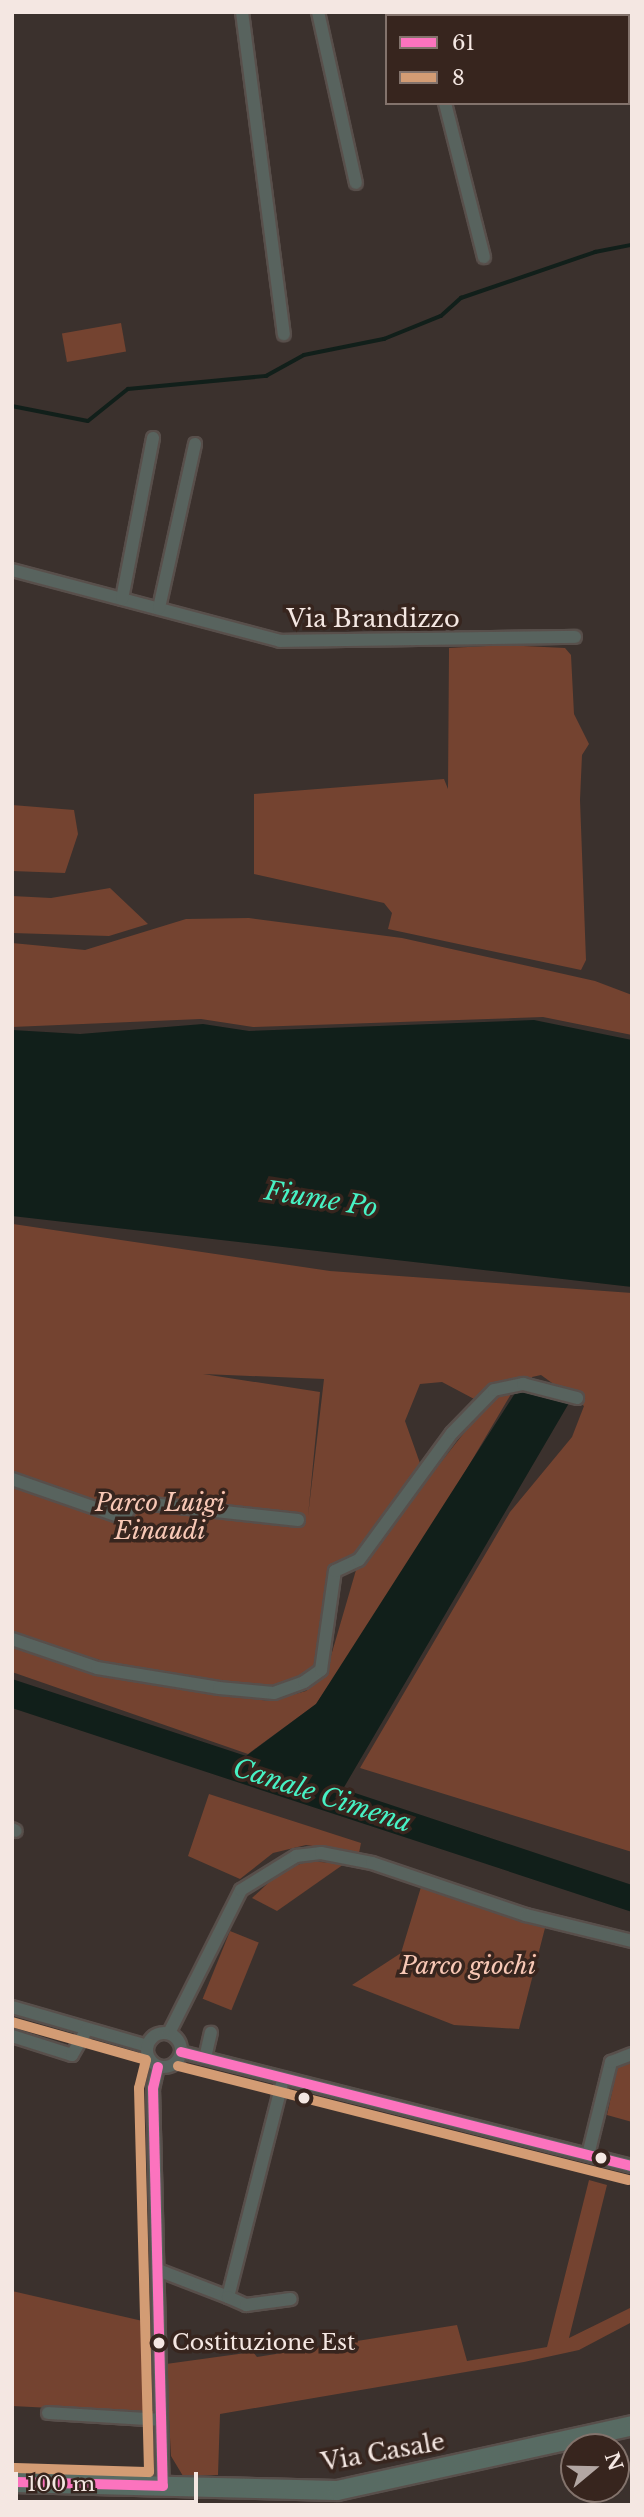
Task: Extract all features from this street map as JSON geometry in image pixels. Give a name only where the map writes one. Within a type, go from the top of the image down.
[{"type":"main road","name":"Via Casale","points":[[12,2483],[337,2490],[632,2425]]},
{"type":"street","points":[[242,12],[285,334]]},
{"type":"street","points":[[318,12],[356,183]]},
{"type":"street","points":[[446,105],[484,257]]},
{"type":"street","points":[[122,599],[153,438]]},
{"type":"street","points":[[159,608],[195,444]]},
{"type":"street","name":"Via Brandizzo","points":[[12,570],[280,641],[575,637]]},
{"type":"street","points":[[12,1639],[97,1668],[219,1688],[274,1693],[304,1682],[321,1670],[335,1571],[359,1560],[452,1433],[494,1390],[523,1384],[578,1398]]},
{"type":"street","points":[[12,1479],[124,1518],[131,1504],[142,1503],[299,1520]]},
{"type":"street","points":[[169,2034],[241,1890],[296,1856],[321,1853],[372,1863],[526,1915],[632,1941]]},
{"type":"street","points":[[12,2007],[146,2046],[158,2067],[153,2088],[163,2486]]},
{"type":"street","points":[[12,2036],[72,2055],[87,2029]]},
{"type":"street","points":[[205,2058],[211,2033]]},
{"type":"street","points":[[146,2046],[153,2036],[169,2034]]},
{"type":"street","points":[[169,2034],[181,2052],[632,2166]]},
{"type":"street","points":[[158,2067],[173,2065],[181,2052]]},
{"type":"street","points":[[589,2155],[611,2062],[632,2054]]},
{"type":"street","points":[[228,2297],[284,2080]]},
{"type":"street","points":[[158,2270],[246,2305],[270,2307],[291,2299]]},
{"type":"street","points":[[48,2413],[162,2420]]},
{"type":"green space","points":[[121,323],[126,352],[67,362],[62,333]]},
{"type":"green space","points":[[505,645],[565,648],[571,655],[574,714],[589,744],[582,755],[580,800],[586,960],[581,970],[388,929],[392,913],[384,903],[254,874],[254,794],[444,779],[448,789],[449,648]]},
{"type":"green space","points":[[12,805],[74,810],[78,834],[65,873],[12,871]]},
{"type":"green space","points":[[110,888],[148,924],[109,936],[12,933],[12,896],[51,898]]},
{"type":"green space","points":[[249,918],[402,938],[595,981],[632,995],[632,1035],[543,1017],[253,1027],[201,1019],[12,1027],[12,943],[85,950],[186,919]]},
{"type":"green space","name":"Parco Luigi Einaudi","points":[[13,1224],[330,1271],[632,1293],[632,1852],[360,1768],[510,1512],[572,1437],[584,1406],[541,1375],[532,1377],[531,1391],[514,1389],[397,1587],[316,1704],[248,1754],[12,1672],[12,1647],[120,1679],[189,1691],[270,1701],[306,1691],[326,1673],[356,1570],[493,1396],[476,1400],[442,1382],[420,1384],[405,1421],[421,1466],[358,1557],[333,1564],[318,1668],[293,1684],[262,1689],[124,1667],[12,1635]],"holes":[[[203,1374],[324,1379],[308,1516],[320,1392]]]},
{"type":"green space","points":[[209,1794],[361,1843],[359,1853],[306,1845],[273,1853],[240,1879],[188,1856]]},
{"type":"green space","points":[[309,1861],[344,1864],[277,1911],[252,1898],[282,1870]]},
{"type":"green space","name":"Parco giochi","points":[[421,1887],[545,1928],[519,2029],[454,2025],[352,1985],[401,1953]]},
{"type":"green space","points":[[230,1931],[259,1943],[231,2010],[203,1999]]},
{"type":"green space","points":[[632,2059],[632,2122],[607,2115],[618,2064]]},
{"type":"green space","points":[[589,2180],[607,2185],[569,2338],[632,2307],[632,2322],[579,2350],[524,2362],[220,2414],[218,2475],[183,2476],[171,2456],[166,2364],[253,2352],[257,2357],[457,2325],[467,2361],[547,2347]]},
{"type":"green space","points":[[12,2291],[147,2322],[150,2413],[12,2406]]},
{"type":"water","name":"Fiume Po","points":[[534,1020],[632,1040],[632,1287],[12,1216],[12,1030],[80,1034],[203,1024],[249,1031]]},
{"type":"water","name":"Canale Cimena","points":[[519,1387],[569,1403],[343,1789],[632,1885],[632,1912],[12,1708],[12,1679],[246,1756],[316,1704]]},
{"type":"waterway","points":[[12,406],[88,421],[128,389],[266,376],[304,355],[384,339],[441,316],[461,298],[595,252],[632,245]]},
{"type":"transit line","name":"8","points":[[12,2022],[146,2060],[139,2088],[149,2472],[12,2468]]},
{"type":"transit line","name":"61","points":[[181,2052],[632,2166]]},
{"type":"transit line","name":"8","points":[[178,2066],[629,2180]]},
{"type":"transit line","name":"61","points":[[158,2067],[153,2088],[163,2486]]},
{"type":"transit line","name":"61","points":[[12,2482],[163,2486]]},
{"type":"place","name":"Costituzione Est","points":[[159,2343]]}]
